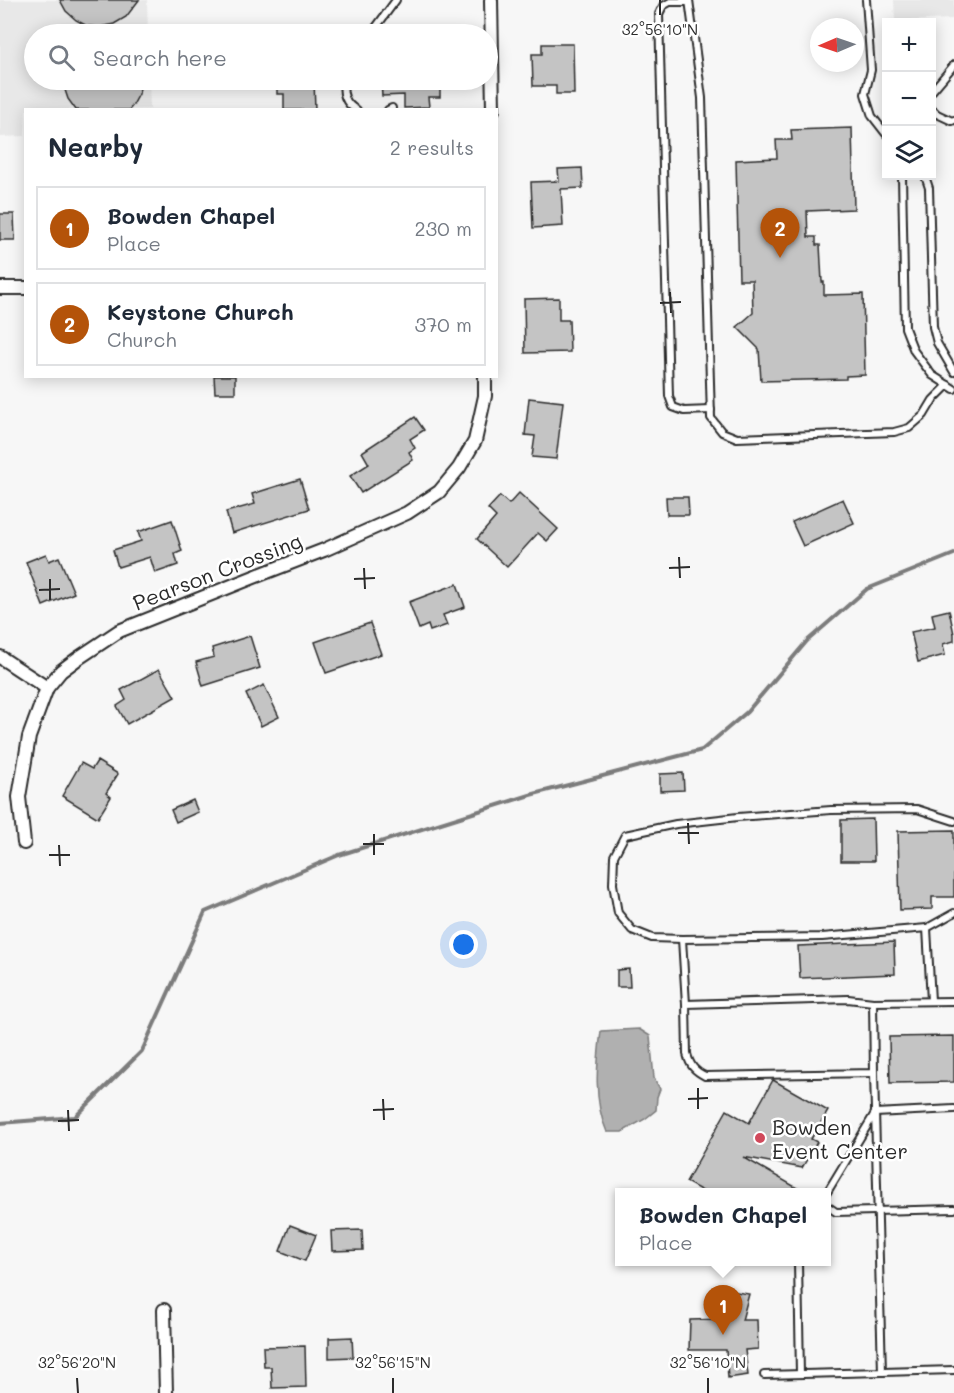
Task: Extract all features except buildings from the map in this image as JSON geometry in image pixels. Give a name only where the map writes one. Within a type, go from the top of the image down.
[{"type":"street","points":[[492,0],[492,24]]},
{"type":"street","points":[[493,90],[493,108]]},
{"type":"street","points":[[0,288],[24,288]]},
{"type":"street","name":"Pearson Crossing","points":[[24,843],[20,797],[29,737],[47,688],[61,671],[119,631],[324,550],[407,513],[439,492],[459,468],[475,441],[485,396],[485,378]]},
{"type":"street","points":[[0,657],[47,688]]},
{"type":"street","points":[[164,1310],[166,1393]]},
{"type":"lane","points":[[378,24],[396,0]]},
{"type":"lane","points":[[866,0],[871,70],[865,94],[872,116],[882,129]]},
{"type":"lane","points":[[711,410],[684,411],[674,407],[669,396],[659,14],[663,6],[670,2],[689,1],[702,98],[711,410],[711,418],[722,432],[737,438],[894,432],[909,428],[924,414],[933,400],[951,387],[932,375],[914,351],[905,328],[902,180]]},
{"type":"lane","points":[[936,86],[954,65]]},
{"type":"lane","points":[[344,90],[344,96],[354,108]]},
{"type":"lane","points":[[936,112],[954,120]]},
{"type":"lane","points":[[926,180],[929,188],[933,327],[937,344],[954,372]]},
{"type":"lane","points":[[954,821],[917,809],[831,810],[676,824],[625,835],[614,856],[613,884],[618,913],[632,930],[652,938],[822,937],[927,928],[954,913]]},
{"type":"lane","points":[[927,928],[931,1001]]},
{"type":"lane","points":[[682,939],[687,1054],[692,1068],[705,1076],[874,1073]]},
{"type":"lane","points":[[686,1004],[848,999],[873,1002],[954,1001]]},
{"type":"lane","points":[[873,1002],[882,1372]]},
{"type":"lane","points":[[875,1113],[954,1109]]},
{"type":"lane","points":[[830,1188],[875,1113]]},
{"type":"lane","points":[[831,1208],[836,1212],[954,1209]]},
{"type":"lane","points":[[798,1266],[800,1374]]},
{"type":"lane","points":[[764,1375],[954,1370]]},
{"type":"shaded area","points":[[0,0],[147,0],[148,24],[24,24],[24,90],[149,90],[150,108],[24,108],[24,136],[0,137]]},
{"type":"shaded area","points":[[894,0],[954,0],[954,19],[895,18]]},
{"type":"shaded area","points":[[639,1029],[650,1036],[654,1078],[660,1089],[656,1110],[622,1132],[607,1132],[598,1095],[597,1069],[601,1031]]},
{"type":"waterway","points":[[0,1123],[75,1117],[142,1051],[205,912],[339,855],[530,795],[702,750],[747,712],[807,641],[867,589],[954,554]]},
{"type":"place","name":"Keystone Church","points":[[780,258]]},
{"type":"place","name":"Bowden Event Center","points":[[760,1138]]},
{"type":"place","name":"Bowden Chapel","points":[[723,1335]]}]
